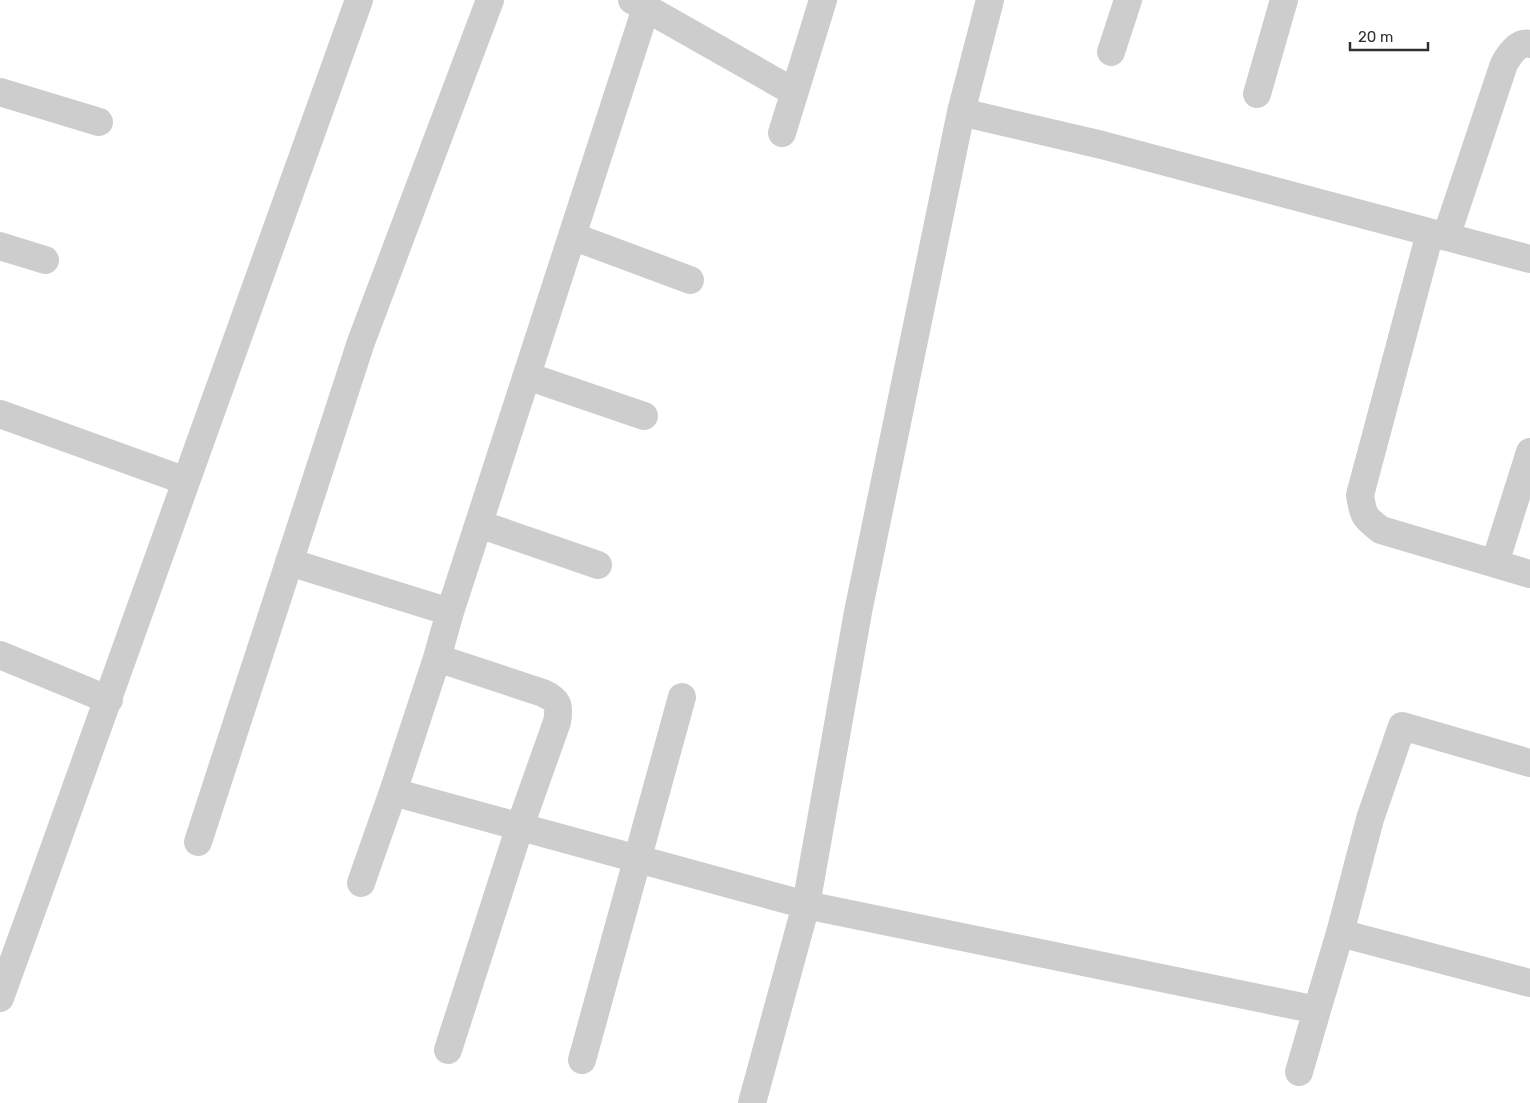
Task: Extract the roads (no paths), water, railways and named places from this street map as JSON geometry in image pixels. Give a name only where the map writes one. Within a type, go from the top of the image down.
[{"type":"street","points":[[0,998],[109,700],[359,0]]},
{"type":"street","points":[[198,842],[361,342],[490,0]]},
{"type":"street","points":[[782,133],[823,0]]},
{"type":"street","points":[[752,1103],[806,905],[858,612],[961,112],[990,0]]},
{"type":"street","points":[[1111,52],[1128,0]]},
{"type":"street","points":[[1257,94],[1284,0]]},
{"type":"street","points":[[361,883],[437,658],[478,524],[572,236],[639,4],[794,92]]},
{"type":"street","points":[[1530,44],[1526,43],[1518,46],[1504,64],[1438,235],[1360,495],[1362,508],[1367,519],[1381,530],[1530,574]]},
{"type":"street","points":[[0,92],[99,122]]},
{"type":"street","points":[[961,112],[1102,145],[1530,259]]},
{"type":"street","points":[[572,236],[690,280]]},
{"type":"street","points":[[0,246],[46,260]]},
{"type":"street","points":[[527,376],[644,416]]},
{"type":"street","points":[[0,414],[186,482]]},
{"type":"street","points":[[1495,563],[1530,452]]},
{"type":"street","points":[[478,524],[598,564]]},
{"type":"street","points":[[289,562],[450,612]]},
{"type":"street","points":[[0,656],[109,700]]},
{"type":"street","points":[[437,658],[543,692],[554,698],[560,710],[520,826],[448,1050]]},
{"type":"street","points":[[582,1060],[682,698]]},
{"type":"street","points":[[1299,1072],[1340,932],[1370,819],[1402,726],[1530,763]]},
{"type":"street","points":[[393,792],[806,905],[1317,1010]]},
{"type":"street","points":[[1340,932],[1530,983]]}]
